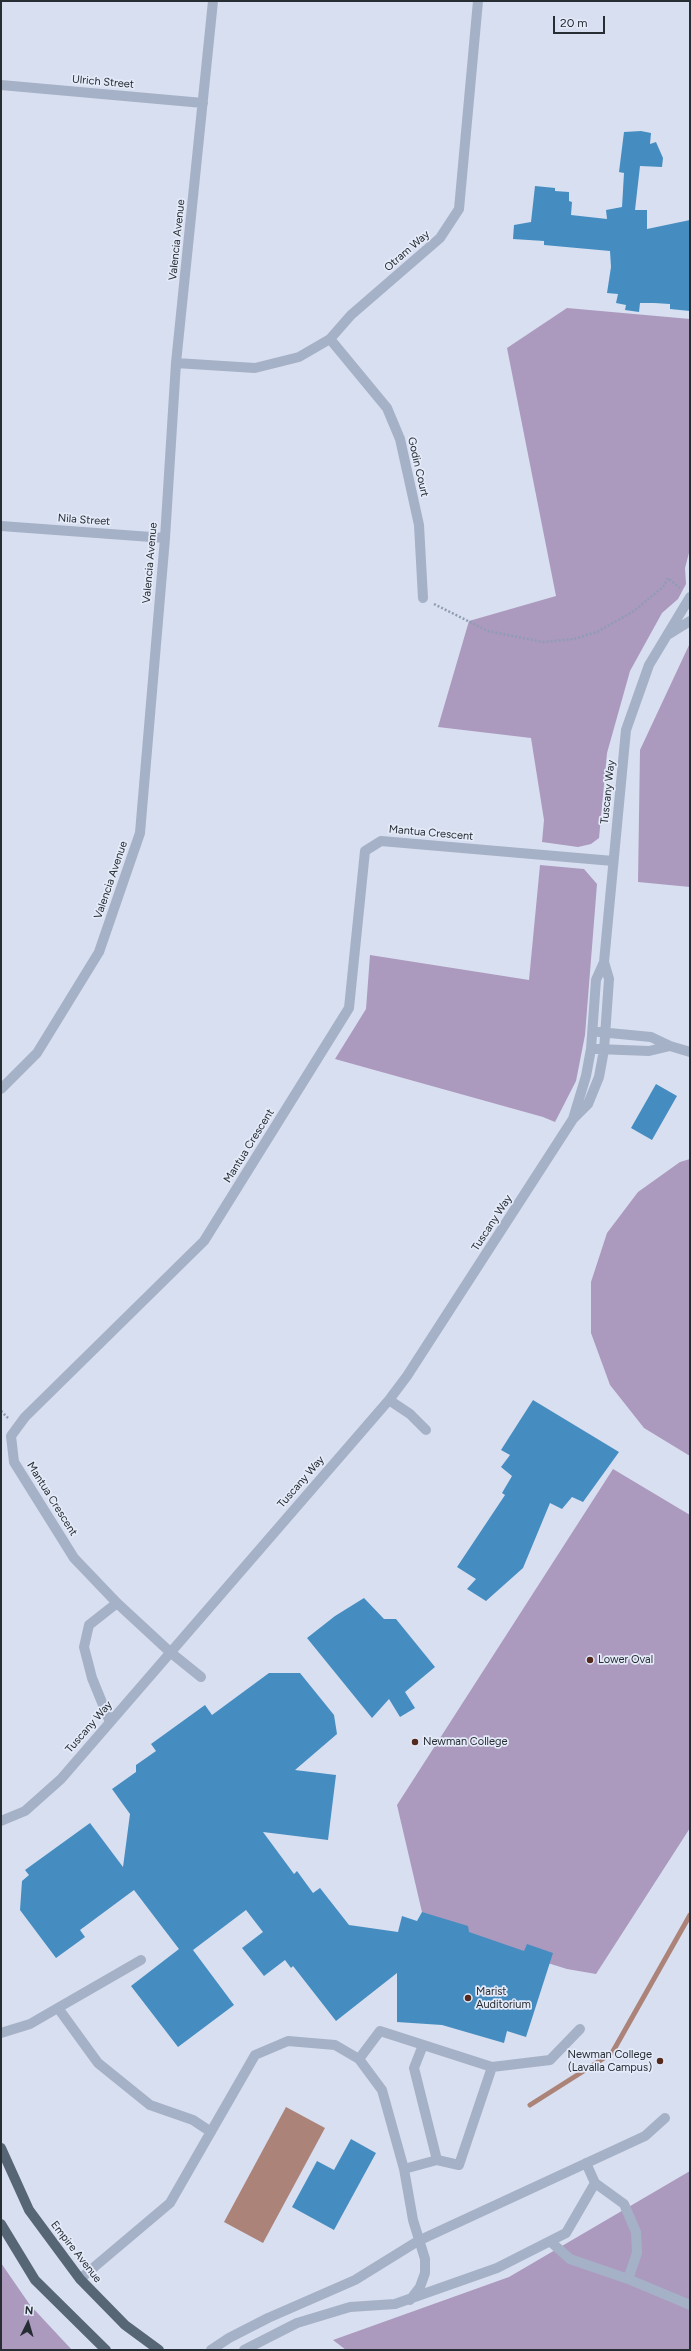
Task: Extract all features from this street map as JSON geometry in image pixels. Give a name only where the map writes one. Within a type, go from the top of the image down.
[{"type":"main road","name":"Empire Avenue","points":[[1,2148],[29,2210],[80,2279],[125,2325],[159,2350]]},
{"type":"main road","points":[[1,2224],[35,2280],[106,2350]]},
{"type":"street","name":"Valencia Avenue","points":[[1,1089],[37,1054],[99,952],[140,833],[165,538],[176,363],[213,1]]},
{"type":"street","name":"Otram Way","points":[[176,363],[256,368],[299,357],[330,339],[352,315],[440,238],[459,209],[478,1]]},
{"type":"street","name":"Ulrich Street","points":[[1,85],[203,103]]},
{"type":"street","name":"Godin Court","points":[[330,339],[387,408],[400,439],[419,525],[423,598]]},
{"type":"street","name":"Nila Street","points":[[1,526],[165,538]]},
{"type":"street","name":"Tuscany Way","points":[[573,1119],[586,1076],[591,1049],[596,980],[604,962],[626,730],[649,664],[669,634],[687,594]]},
{"type":"street","name":"Tuscany Way","points":[[669,634],[690,621]]},
{"type":"street","name":"Mantua Crescent","points":[[200,1677],[170,1652],[117,1603],[74,1558],[14,1462],[12,1436],[25,1417],[204,1241],[350,1008],[365,851],[381,841],[613,861]]},
{"type":"street","name":"Tuscany Way","points":[[1,1821],[25,1811],[61,1779],[389,1400],[426,1346],[573,1119],[588,1104],[599,1077],[604,1050],[609,979],[604,962]]},
{"type":"street","points":[[592,1031],[651,1037],[670,1046],[690,1052]]},
{"type":"street","points":[[591,1049],[649,1051],[670,1046]]},
{"type":"street","points":[[389,1400],[410,1414],[426,1430]]},
{"type":"street","points":[[110,1722],[92,1678],[84,1647],[89,1625],[117,1603]]},
{"type":"street","points":[[1,2033],[30,2024],[140,1960]]},
{"type":"street","points":[[58,2008],[98,2063],[150,2105],[193,2120],[211,2132]]},
{"type":"street","points":[[359,2059],[380,2031],[492,2067],[550,2060],[580,2029]]},
{"type":"street","points":[[80,2279],[170,2203],[255,2055],[288,2041],[335,2045],[359,2059],[382,2090],[404,2169],[418,2241],[425,2259],[425,2273],[420,2287],[410,2300]]},
{"type":"street","points":[[423,2045],[414,2068],[437,2160]]},
{"type":"street","points":[[404,2169],[437,2160],[459,2164],[492,2067]]},
{"type":"street","points":[[211,2350],[229,2338],[268,2318],[355,2280],[418,2241],[645,2136],[665,2118]]},
{"type":"street","points":[[586,2163],[595,2182],[624,2204],[636,2232],[637,2253],[628,2279]]},
{"type":"street","points":[[244,2350],[296,2323],[350,2307],[395,2304],[410,2300],[498,2268],[566,2233],[595,2182]]},
{"type":"street","points":[[551,2242],[570,2259],[628,2279],[690,2305]]},
{"type":"path","points":[[423,598],[488,631],[543,642],[574,639],[597,632],[634,611],[663,587],[668,578],[687,594]]},
{"type":"shaded area","points":[[567,308],[690,319],[690,549],[685,568],[686,584],[678,599],[662,613],[630,671],[607,753],[599,838],[591,844],[578,847],[542,842],[544,820],[531,738],[438,727],[469,621],[556,596],[507,348]]},
{"type":"shaded area","points":[[690,643],[690,887],[638,882],[640,750]]},
{"type":"shaded area","points":[[540,865],[584,869],[597,884],[585,1035],[576,1081],[555,1122],[543,1117],[335,1059],[366,1009],[370,955],[529,980]]},
{"type":"shaded area","points":[[690,1159],[690,1456],[644,1428],[610,1385],[591,1333],[591,1282],[607,1233],[638,1192],[680,1162]]},
{"type":"shaded area","name":"Lower Oval","points":[[613,1469],[690,1515],[690,1828],[596,1974],[567,1969],[425,1925],[397,1805]]},
{"type":"shaded area","points":[[286,2107],[325,2128],[263,2243],[224,2222]]},
{"type":"shaded area","points":[[690,2171],[690,2350],[346,2350],[333,2340],[509,2277]]},
{"type":"shaded area","points":[[1,2263],[30,2305],[72,2350],[1,2350]]},
{"type":"building","points":[[641,131],[651,133],[650,144],[656,142],[663,158],[662,167],[640,166],[635,210],[647,210],[647,229],[690,220],[690,311],[670,309],[670,304],[654,303],[640,303],[639,312],[625,310],[626,305],[616,303],[618,294],[607,293],[611,267],[610,251],[544,245],[544,241],[513,239],[514,225],[531,222],[535,186],[555,188],[555,191],[569,192],[569,201],[572,202],[571,215],[607,219],[606,210],[622,207],[624,173],[619,172],[624,132]]},
{"type":"building","points":[[656,1084],[677,1096],[652,1140],[631,1128]]},
{"type":"building","points":[[533,1400],[619,1452],[583,1502],[572,1497],[562,1509],[550,1503],[523,1568],[486,1601],[467,1589],[476,1579],[457,1567],[505,1495],[502,1493],[512,1476],[501,1467],[510,1455],[501,1450]]},
{"type":"building","points":[[364,1598],[384,1619],[396,1619],[435,1667],[405,1692],[415,1708],[400,1717],[389,1699],[372,1718],[307,1638],[335,1616]]},
{"type":"building","points":[[269,1673],[300,1673],[334,1715],[337,1734],[295,1770],[336,1775],[328,1840],[263,1832],[294,1874],[297,1871],[313,1893],[320,1888],[349,1925],[398,1932],[402,1916],[417,1921],[422,1912],[468,1926],[469,1932],[524,1951],[527,1944],[553,1953],[526,2037],[507,2031],[504,2043],[442,2025],[397,2022],[397,1973],[336,2021],[293,1966],[291,1968],[285,1960],[264,1976],[242,1948],[263,1932],[246,1910],[193,1950],[234,2005],[178,2047],[131,1986],[179,1949],[134,1890],[80,1930],[85,1937],[56,1958],[20,1910],[22,1881],[29,1875],[25,1870],[90,1823],[123,1867],[130,1814],[112,1789],[136,1772],[136,1765],[156,1751],[151,1744],[205,1705],[212,1715]]},
{"type":"building","points":[[351,2139],[376,2153],[334,2230],[292,2207],[317,2161],[334,2170]]},
{"type":"waterway","points":[[530,2105],[612,2053],[690,1915]]},
{"type":"place","name":"Lower Oval","points":[[590,1660]]},
{"type":"place","name":"Newman College","points":[[415,1742]]},
{"type":"place","name":"Marist Auditorium","points":[[468,1998]]},
{"type":"place","name":"Newman College (Lavalla Campus)","points":[[660,2061]]}]
